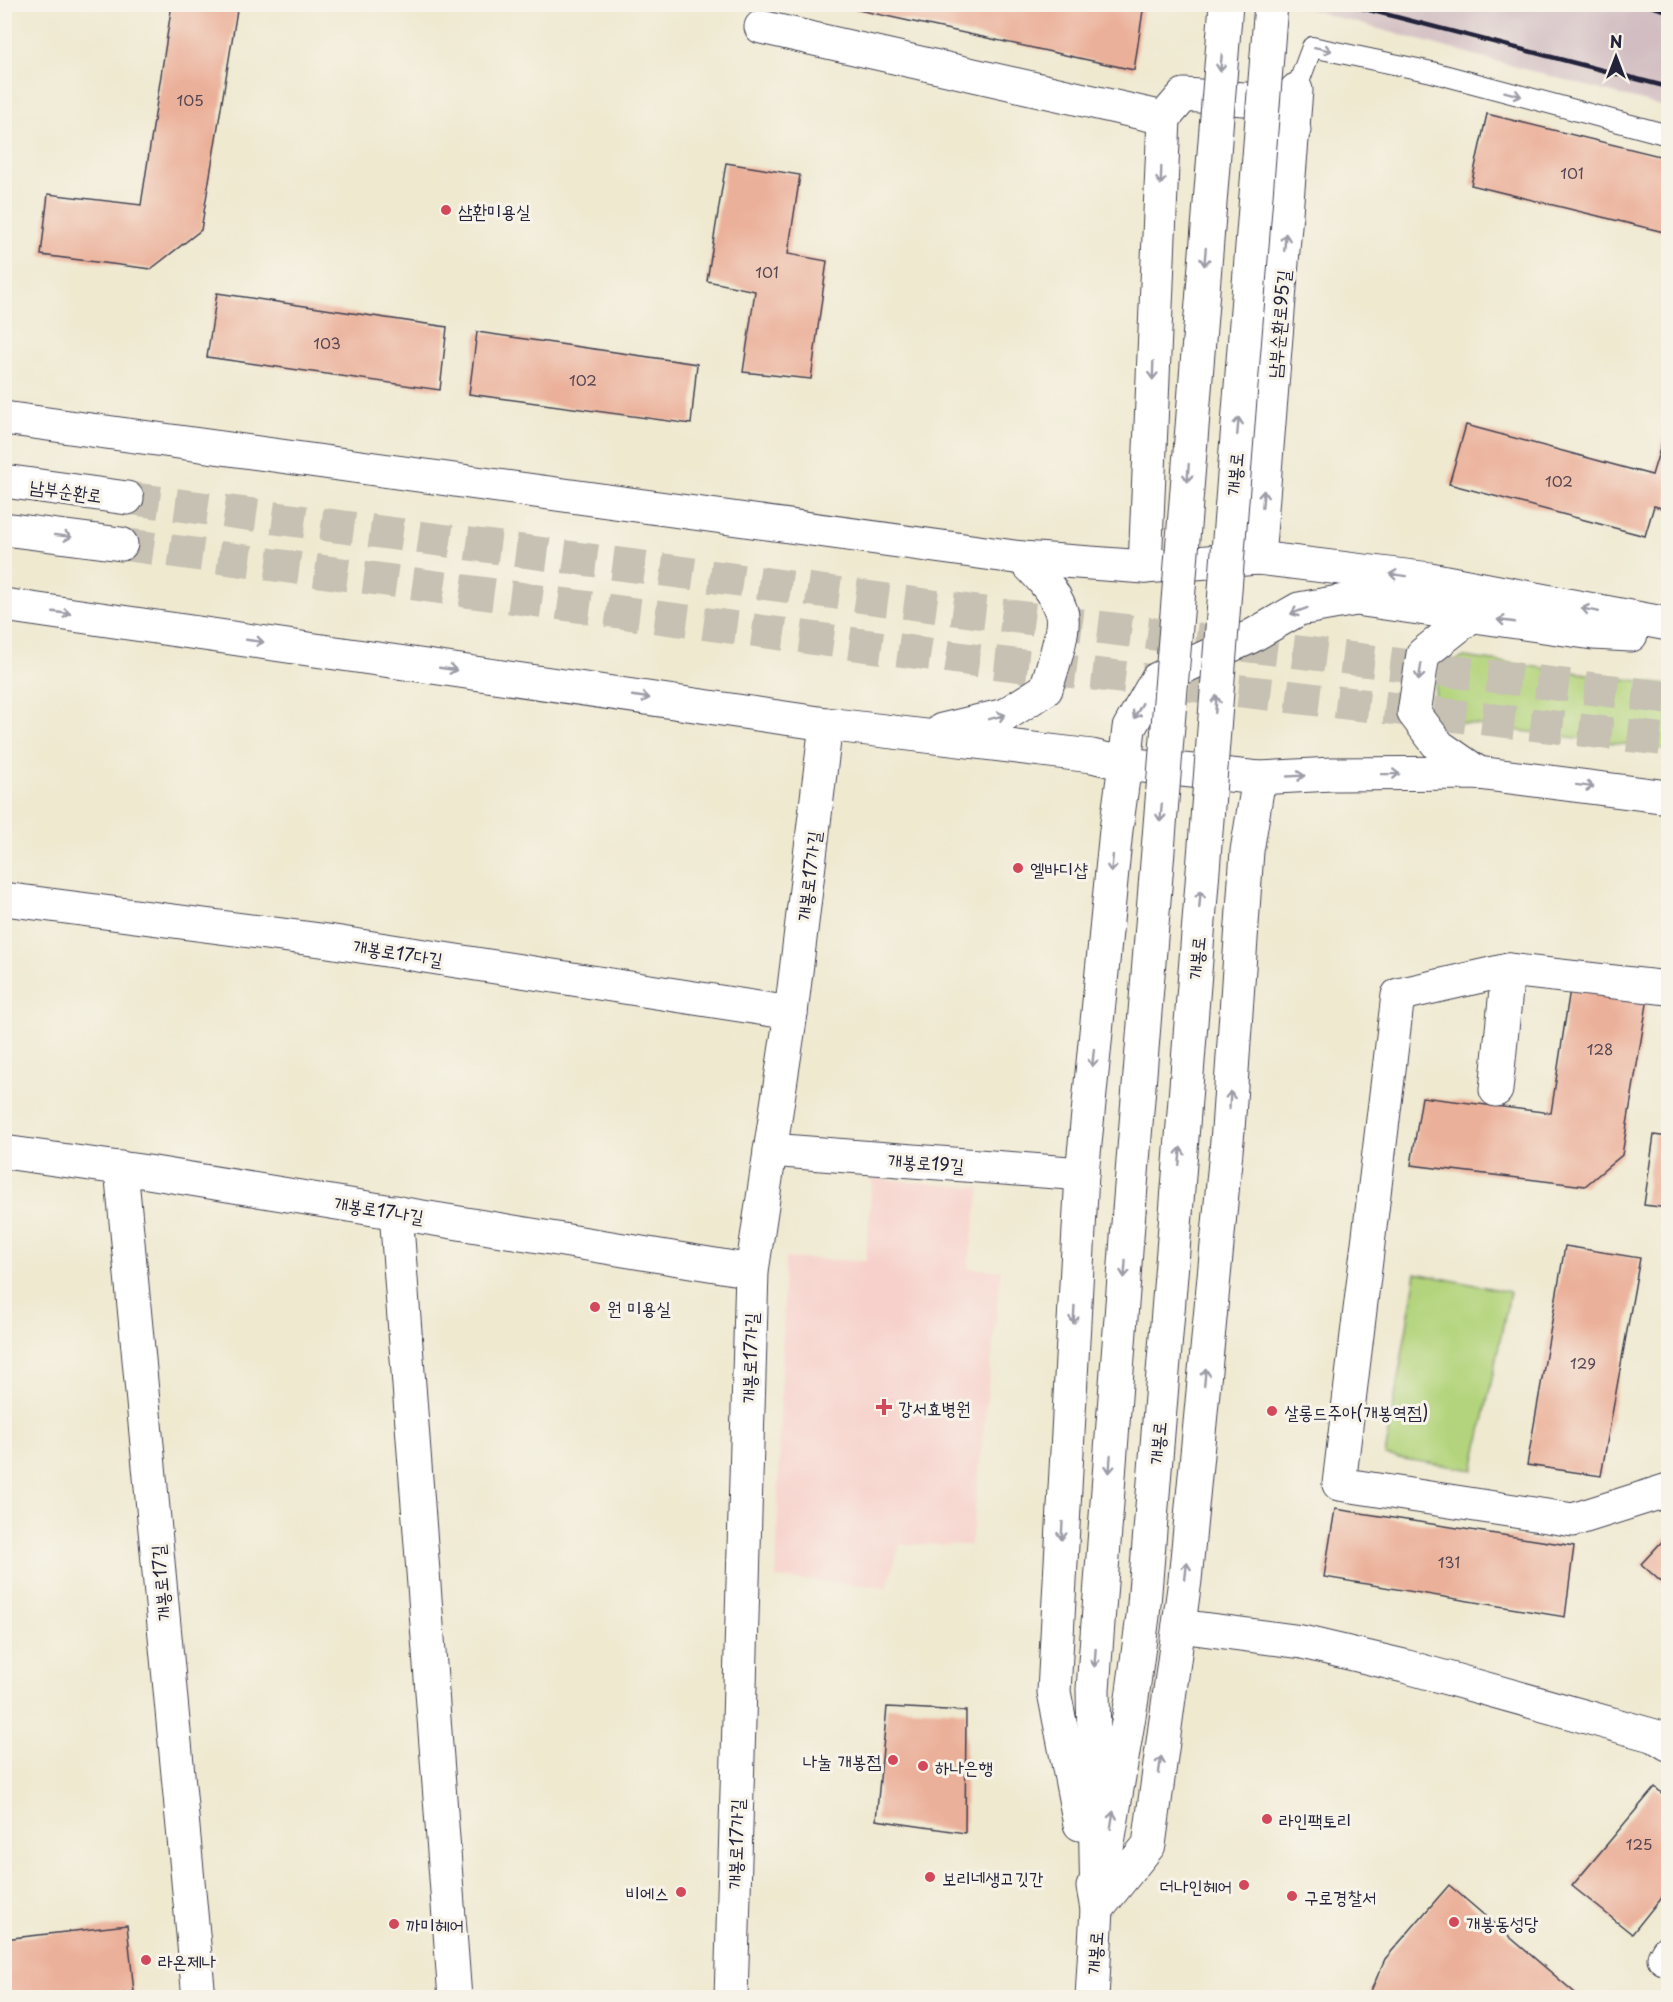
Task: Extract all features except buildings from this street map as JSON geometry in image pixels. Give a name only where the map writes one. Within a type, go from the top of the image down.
[{"type":"main road","name":"개봉로","points":[[1092,1998],[1097,1909],[1093,1689],[1226,4]]},
{"type":"main road","name":"개봉로","points":[[1097,1909],[1132,1698],[1143,1616],[1271,4]]},
{"type":"main road","points":[[761,27],[1164,118]]},
{"type":"main road","name":"남부순환로95길","points":[[1258,558],[1296,90]]},
{"type":"main road","points":[[1145,567],[1164,118],[1184,95],[1260,100],[1294,130]]},
{"type":"main road","points":[[4,418],[1022,558],[1145,567],[1258,558],[1430,579],[1668,624]]},
{"type":"main road","name":"남부순환로","points":[[4,481],[127,498]]},
{"type":"main road","points":[[4,529],[121,544]]},
{"type":"main road","points":[[920,735],[1005,715],[1046,689],[1060,638],[1062,612],[1044,581],[1022,558]]},
{"type":"main road","points":[[1097,1909],[1054,1692],[1082,1174],[1116,830],[1129,728],[1157,679],[1250,637],[1299,609],[1356,599],[1593,633],[1668,636]]},
{"type":"main road","points":[[4,605],[826,724],[1092,756],[1125,764],[1259,778],[1332,774],[1478,773],[1668,797]]},
{"type":"main road","points":[[1471,616],[1423,654],[1414,713],[1439,746],[1478,773]]},
{"type":"main road","name":"개봉로17가길","points":[[731,1998],[752,1271],[791,1013],[826,724]]},
{"type":"main road","points":[[1097,1909],[1149,1845],[1188,1560],[1228,1130],[1247,851],[1259,778]]},
{"type":"main road","name":"개봉로17다길","points":[[4,899],[328,941],[791,1013]]},
{"type":"main road","points":[[1668,988],[1508,970],[1398,995],[1340,1484],[1573,1520],[1668,1490]]},
{"type":"main road","points":[[1496,1090],[1508,970]]},
{"type":"main road","name":"개봉로19길","points":[[770,1150],[1082,1174]]},
{"type":"main road","name":"개봉로17나길","points":[[4,1152],[121,1168],[752,1271]]},
{"type":"main road","name":"개봉로17길","points":[[121,1168],[199,1998]]},
{"type":"main road","points":[[396,1212],[455,1998]]},
{"type":"main road","points":[[1143,1616],[1179,1626],[1302,1642],[1404,1666],[1655,1736],[1668,1744]]},
{"type":"lane","points":[[1296,90],[1312,47],[1432,72],[1668,135]]},
{"type":"shaded area","points":[[1292,5],[1668,5],[1668,108],[1517,67]]},
{"type":"shaded area","name":"강서효병원","points":[[872,1178],[980,1188],[968,1268],[1001,1270],[971,1545],[900,1544],[887,1587],[776,1578],[785,1258],[866,1261]]},
{"type":"green space","points":[[1464,657],[1668,685],[1668,750],[1461,723],[1444,711],[1435,693],[1444,666]]},
{"type":"green space","points":[[1416,1273],[1510,1292],[1473,1470],[1385,1456]]},
{"type":"tunnel","points":[[127,498],[985,613],[1668,698]]},
{"type":"tunnel","points":[[121,544],[980,661],[1668,740]]},
{"type":"railway","points":[[1346,4],[1668,87]]},
{"type":"railway","points":[[1644,4],[1668,11]]},
{"type":"place","name":"삼환미용실","points":[[446,210]]},
{"type":"place","name":"엘바디샵","points":[[1018,868]]},
{"type":"place","name":"원 미용실","points":[[595,1307]]},
{"type":"place","name":"강서효병원","points":[[884,1407]]},
{"type":"place","name":"살롱드주아(개봉역점)","points":[[1272,1411]]},
{"type":"place","name":"나눌 개봉점","points":[[893,1760]]},
{"type":"place","name":"하나은행","points":[[923,1766]]},
{"type":"place","name":"라인팩토리","points":[[1267,1819]]},
{"type":"place","name":"보리네생고깃간","points":[[930,1877]]},
{"type":"place","name":"더나인헤어","points":[[1244,1885]]},
{"type":"place","name":"비에스","points":[[681,1892]]},
{"type":"place","name":"구로경찰서","points":[[1292,1896]]},
{"type":"place","name":"개봉동성당","points":[[1454,1922]]},
{"type":"place","name":"까미헤어","points":[[394,1924]]},
{"type":"place","name":"라온제나","points":[[146,1960]]}]
